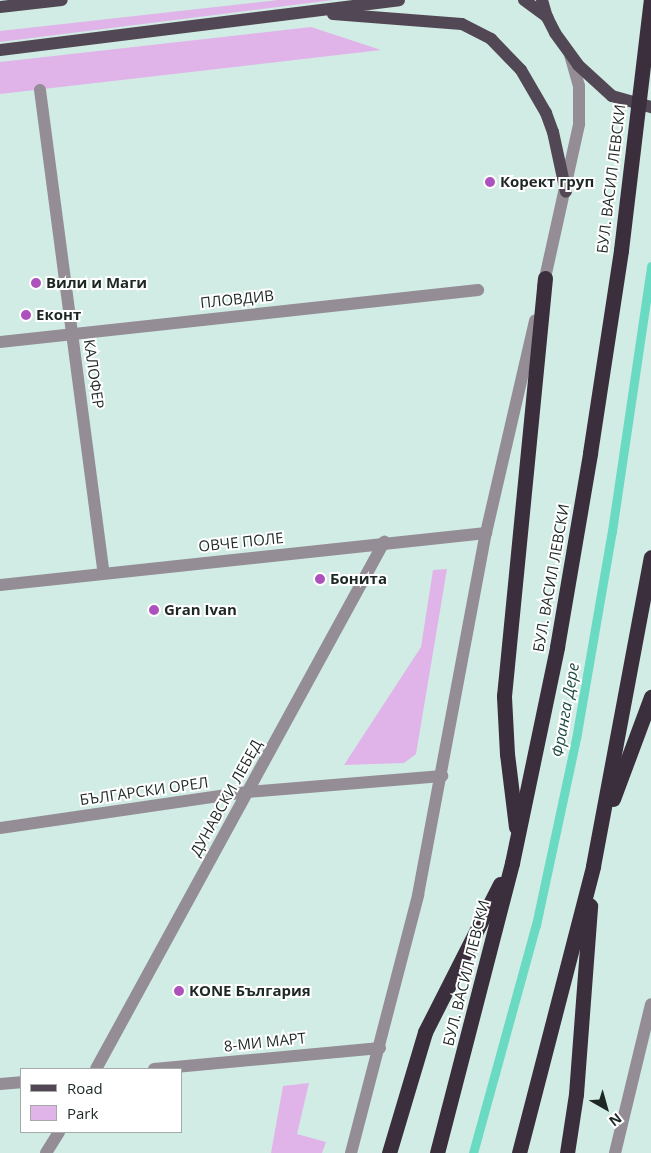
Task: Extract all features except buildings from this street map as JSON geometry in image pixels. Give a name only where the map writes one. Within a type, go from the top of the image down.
[{"type":"highway","name":"БУЛ. ВАСИЛ ЛЕВСКИ","points":[[437,1153],[512,863],[557,647],[590,453],[621,250],[651,0]]},
{"type":"highway","points":[[517,840],[507,754],[504,696],[545,278]]},
{"type":"highway","points":[[519,1153],[593,866],[651,557]]},
{"type":"highway","points":[[598,840],[651,697]]},
{"type":"highway","points":[[389,1153],[428,1025],[512,863]]},
{"type":"highway","points":[[567,1153],[575,1101],[593,866]]},
{"type":"main road","points":[[0,7],[62,0]]},
{"type":"main road","points":[[0,50],[398,0]]},
{"type":"main road","points":[[524,0],[547,17]]},
{"type":"main road","points":[[542,0],[547,17],[569,53],[583,70],[612,96],[651,107]]},
{"type":"main road","points":[[305,12],[462,24],[491,39],[521,70],[546,113],[553,132],[566,192]]},
{"type":"street","points":[[351,1153],[380,1048],[418,895],[442,776],[486,533],[566,192],[579,124],[580,102],[579,86],[569,53]]},
{"type":"street","name":"КАЛОФЕР","points":[[40,90],[104,573]]},
{"type":"street","name":"ПЛОВДИВ","points":[[0,342],[478,290]]},
{"type":"street","name":"ОВЧЕ ПОЛЕ","points":[[0,585],[384,542],[486,533]]},
{"type":"street","name":"ДУНАВСКИ ЛЕБЕД","points":[[97,1068],[384,542]]},
{"type":"street","name":"БЪЛГАРСКИ ОРЕЛ","points":[[0,828],[247,792],[442,776]]},
{"type":"street","points":[[615,1153],[651,1004]]},
{"type":"street","name":"8-МИ МАРТ","points":[[164,1068],[325,1051],[380,1048]]},
{"type":"street","points":[[0,1084],[20,1082]]},
{"type":"street","points":[[46,1153],[58,1133]]},
{"type":"green space","points":[[278,0],[333,0],[0,42],[0,31]]},
{"type":"green space","points":[[311,27],[381,50],[0,94],[0,62]]},
{"type":"green space","points":[[447,569],[416,754],[404,763],[344,765],[421,647],[433,570]]},
{"type":"green space","points":[[309,1083],[297,1134],[326,1142],[322,1153],[271,1153],[283,1086]]},
{"type":"waterway","name":"Франга Дере","points":[[473,1153],[536,925],[577,733],[612,531],[651,266]]},
{"type":"place","name":"Корект груп","points":[[490,182]]},
{"type":"place","name":"Вили и Маги","points":[[36,283]]},
{"type":"place","name":"Еконт","points":[[26,315]]},
{"type":"place","name":"Бонита","points":[[320,579]]},
{"type":"place","name":"Gran Ivan","points":[[154,610]]},
{"type":"place","name":"KONE България","points":[[179,991]]}]
